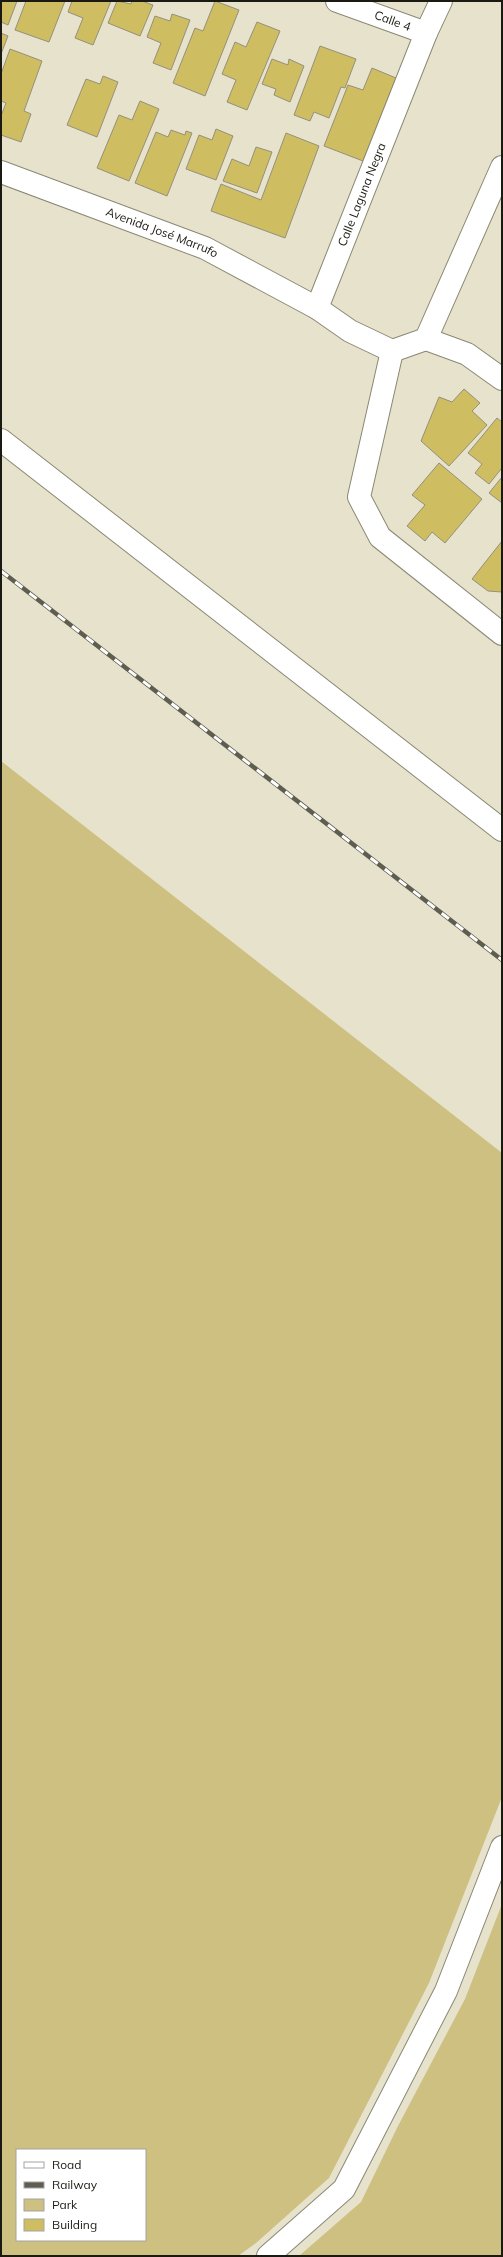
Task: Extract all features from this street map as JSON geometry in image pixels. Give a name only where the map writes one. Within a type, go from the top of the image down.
[{"type":"street","name":"Calle 4","points":[[338,1],[426,33]]},
{"type":"street","name":"Calle Laguna Negra","points":[[317,308],[426,33],[441,1]]},
{"type":"street","points":[[426,339],[502,167]]},
{"type":"street","name":"Avenida José Marrufo","points":[[1,172],[205,248],[317,308]]},
{"type":"street","points":[[317,308],[350,331],[392,351],[426,339],[467,354],[502,379]]},
{"type":"street","points":[[392,351],[359,497],[380,537],[502,634]]},
{"type":"street","points":[[1,440],[502,830]]},
{"type":"street","points":[[268,2256],[344,2189],[446,1991],[502,1847]]},
{"type":"green space","points":[[1,761],[502,1153],[502,1797],[429,1983],[329,2178],[256,2243],[238,2256],[1,2256]]},
{"type":"green space","points":[[502,1904],[502,2256],[299,2256],[361,2202],[398,2126],[465,1999]]},
{"type":"building","points":[[1,1],[17,1],[8,25],[1,22]]},
{"type":"building","points":[[26,1],[65,1],[49,42],[15,30]]},
{"type":"building","points":[[72,1],[111,1],[93,45],[75,38],[83,18],[68,12]]},
{"type":"building","points":[[117,1],[131,4],[132,1],[142,1],[153,5],[140,36],[108,23]]},
{"type":"building","points":[[215,1],[239,10],[205,96],[173,83],[195,28],[203,31]]},
{"type":"building","points":[[172,14],[190,20],[171,70],[153,63],[161,43],[147,37],[155,16],[170,21]]},
{"type":"building","points":[[257,22],[280,31],[247,110],[227,102],[236,80],[222,74],[235,42],[246,47]]},
{"type":"building","points":[[1,33],[8,36],[1,54]]},
{"type":"building","points":[[320,46],[356,59],[345,88],[341,87],[329,118],[314,112],[310,121],[294,115]]},
{"type":"building","points":[[10,49],[42,61],[24,111],[31,114],[21,142],[1,135],[1,116],[6,103],[1,101],[1,74]]},
{"type":"building","points":[[272,59],[288,65],[289,59],[304,66],[290,102],[274,95],[276,89],[262,84]]},
{"type":"building","points":[[372,68],[396,78],[363,161],[324,146],[348,85],[363,90]]},
{"type":"building","points":[[103,76],[118,82],[97,137],[67,125],[86,79],[100,84]]},
{"type":"building","points":[[140,101],[159,109],[129,181],[97,168],[119,115],[132,120]]},
{"type":"building","points":[[216,129],[233,136],[216,180],[186,169],[199,135],[212,140]]},
{"type":"building","points":[[171,130],[185,135],[186,131],[192,133],[167,196],[135,183],[156,132],[168,137]]},
{"type":"building","points":[[286,133],[319,146],[285,238],[211,211],[221,184],[261,200]]},
{"type":"building","points":[[256,147],[272,152],[257,193],[223,181],[232,159],[249,166]]},
{"type":"building","points":[[464,389],[480,403],[472,411],[487,425],[449,466],[421,441],[439,397],[452,402]]},
{"type":"building","points":[[497,418],[502,422],[502,468],[489,484],[475,473],[482,464],[468,453]]},
{"type":"building","points":[[439,463],[482,499],[445,543],[432,532],[425,541],[407,526],[425,505],[412,495]]},
{"type":"building","points":[[502,477],[502,503],[489,493]]},
{"type":"building","points":[[502,541],[502,592],[488,591],[472,579]]},
{"type":"railway","points":[[1,571],[502,960]]}]
